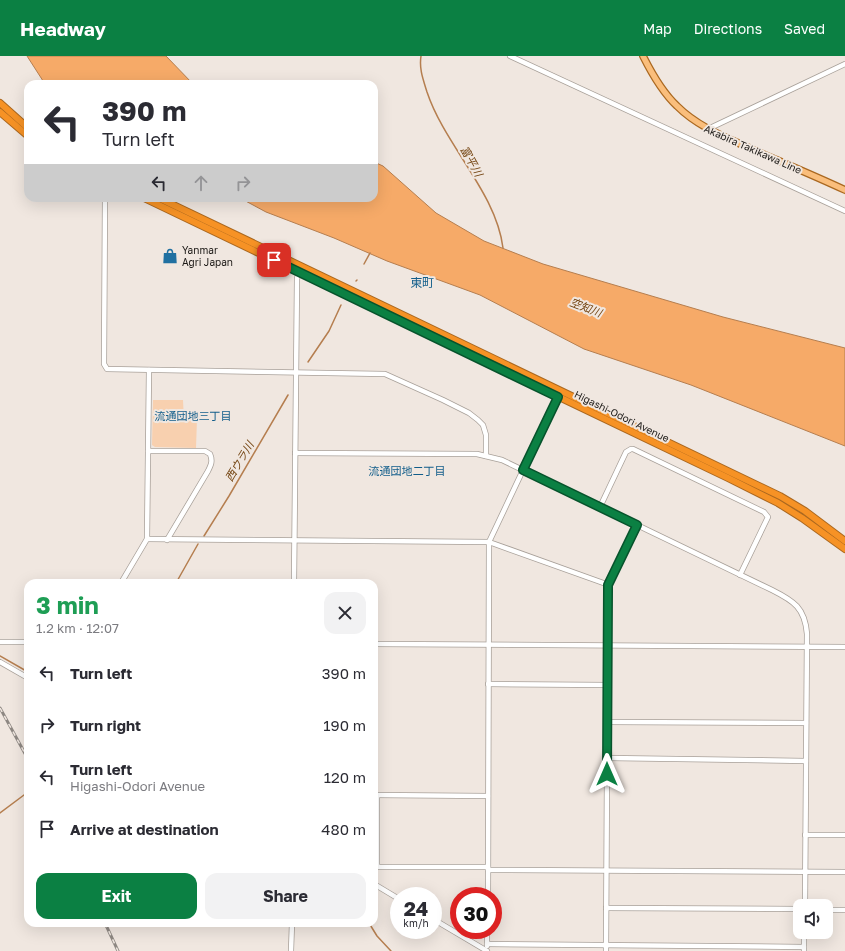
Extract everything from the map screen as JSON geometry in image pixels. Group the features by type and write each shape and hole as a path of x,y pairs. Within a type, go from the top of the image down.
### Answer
{"highway":[{"path":"0,103 24,124"},
{"path":"0,112 24,133"},
{"name":"Higashi-Odori Avenue","path":"153,202 299,269 559,394 778,503 802,518 845,549"},
{"name":"Higashi-Odori Avenue","path":"167,202 299,269"},
{"name":"Higashi-Odori Avenue","path":"559,394 780,496 804,510 845,541"}],"main road":[{"name":"Akabira Takikawa Line","path":"643,56 669,98 686,114 708,129 845,190"}],"street":[{"path":"510,56 845,211"},
{"path":"708,129 845,64"},
{"path":"105,202 104,364 107,369 380,373 395,378 462,410 478,420 483,425 486,435 486,456"},
{"path":"294,579 296,372 299,269"},
{"path":"123,579 147,539 149,370"},
{"path":"488,887 489,542 559,394"},
{"path":"600,507 626,452 633,449 764,512 768,517 740,575"},
{"path":"148,451 205,452 210,454 212,458 212,464 208,472 167,540"},
{"path":"295,453 477,454 502,460 789,598 799,609 804,617 806,625 805,899"},
{"path":"606,951 608,585 637,525"},
{"path":"147,539 489,542 608,585"},
{"path":"0,642 24,642"},
{"path":"378,644 845,648"},
{"path":"0,662 24,676"},
{"path":"488,684 608,685"},
{"path":"608,722 806,723"},
{"path":"608,758 806,761"},
{"path":"378,795 488,796"},
{"path":"805,834 845,835"},
{"path":"378,867 607,871 845,872"},
{"path":"378,886 390,894"},
{"path":"606,908 793,909"},
{"path":"833,910 845,910"},
{"path":"442,924 487,951"},
{"path":"291,951 292,927"},
{"path":"487,939 487,951"},
{"path":"487,944 804,949"}],"shaded area":[{"path":"153,400 183,400 184,420 197,419 196,448 155,447 152,445"}],"water":[{"path":"27,56 166,56 189,80 42,80"},
{"name":"空知川","path":"378,164 383,166 436,213 484,241 543,264 723,317 845,348 845,446 691,385 584,349 480,295 387,261 334,238 266,212 247,202 378,202"}],"waterway":[{"name":"富平川","path":"421,56 421,70 427,92 435,112 445,131 481,188 498,227 503,248"},
{"name":"西ウラ川","path":"364,264 370,253"},
{"name":"西ウラ川","path":"308,362 329,331 341,305"},
{"name":"西ウラ川","path":"204,536 288,395"},
{"name":"西ウラ川","path":"178,579 198,544"},
{"path":"0,656 24,670"},
{"name":"西ウラ川","path":"0,813 24,795"},
{"path":"371,927 377,936 391,951"}],"railway":[{"path":"0,708 24,752"},
{"path":"107,927 118,951"}],"place":[{"name":"Yanmar Agri Japan","path":"170,256"}],"district":[{"name":"東町","path":"422,282"},
{"name":"流通団地三丁目","path":"193,415"},
{"name":"流通団地二丁目","path":"407,470"}],"route":[{"path":"274,260 558,397 523,470 637,525 608,585 607,774"}]}
